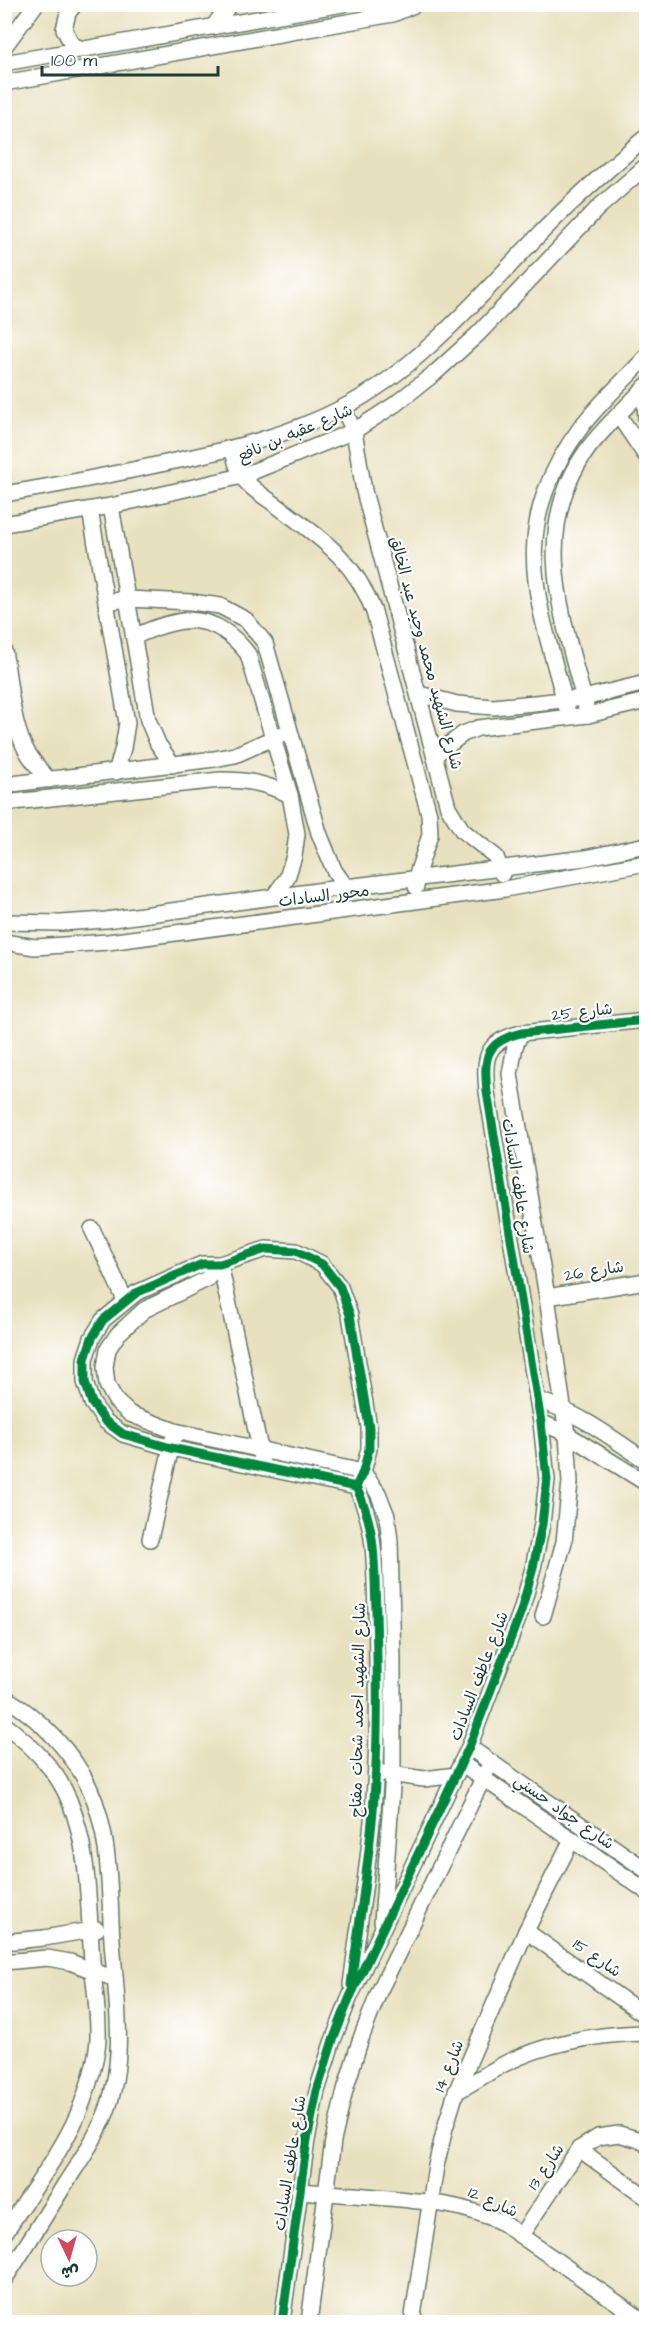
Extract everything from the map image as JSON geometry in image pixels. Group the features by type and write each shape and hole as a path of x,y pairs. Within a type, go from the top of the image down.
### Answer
{"street":[{"path":"4,47 36,4"},
{"path":"75,4 68,13 64,29 72,45 83,49"},
{"path":"213,27 230,4"},
{"path":"4,63 213,27 280,10 344,4"},
{"path":"4,82 393,14 416,4"},
{"name":"شارع عقبه بن نافع","path":"4,494 92,479 232,449 293,429 343,408 382,383 464,314 585,188 646,137"},
{"name":"شارع عقبه بن نافع","path":"4,524 111,506 242,476 354,431 394,405 461,350 598,208 646,166"},
{"path":"569,717 537,595 533,549 540,506 558,462 583,425 646,357"},
{"path":"588,715 558,592 554,562 555,529 566,489 574,472 593,444 645,387"},
{"path":"645,387 646,418"},
{"name":"شارع الشهيد محمد وحيد عبد الخالق","path":"343,408 354,431 364,491 445,799 452,815 468,836 492,853 501,867"},
{"path":"619,416 646,456"},
{"path":"232,449 242,476 260,493 335,550 366,590 429,814 430,835 416,880 417,902"},
{"path":"111,506 148,720 158,744 173,765"},
{"path":"90,510 127,723 116,772"},
{"path":"106,602 127,599 191,602 220,606 246,620 265,643 325,852 346,887"},
{"path":"134,637 153,628 194,620 216,624 234,636 248,654 290,795 297,834 294,856 286,878 274,896"},
{"path":"5,652 18,727 24,747 35,765 49,780"},
{"path":"419,694 457,704 475,706 584,698 646,683"},
{"path":"435,755 463,734 478,728 588,715 646,701"},
{"path":"4,785 173,765 235,755 255,748 273,737 291,732"},
{"path":"4,803 220,780 244,780 268,785 290,795"},
{"name":"محور السادات","path":"4,922 61,923 106,920 274,896 585,858 646,845"},
{"name":"محور السادات","path":"4,942 35,947 108,942 417,902 505,889 646,863"},
{"path":"501,867 505,889"},
{"name":"شارع 25","path":"521,1034 646,1020"},
{"name":"شارع عاطف السادات","path":"521,1034 515,1046 510,1074 564,1408 570,1482 564,1542 543,1616"},
{"name":"شارع عاطف السادات","path":"282,2322 307,2140 332,2043 349,1999 469,1747 524,1600 542,1524 546,1480 541,1422 485,1071 486,1057 495,1045 507,1037 521,1034"},
{"path":"92,1229 125,1300"},
{"path":"266,1249 296,1251 322,1264 340,1287 350,1315 369,1427 369,1449 356,1487 171,1448 123,1434 105,1421 92,1403 85,1382 85,1359 92,1338 103,1320 125,1300 202,1264 220,1264 266,1249"},
{"path":"220,1264 207,1279 144,1310 130,1321 108,1349 105,1367 107,1385 116,1401 130,1414 175,1431 363,1472"},
{"path":"220,1264 264,1468"},
{"name":"شارع 26","path":"547,1297 646,1281"},
{"path":"538,1400 564,1408 589,1421 646,1461"},
{"path":"541,1422 567,1434 646,1483"},
{"path":"150,1539 175,1431"},
{"name":"شارع الشهيد احمد شحات مفتاح","path":"363,1472 378,1493 387,1516 390,1541 393,1774 381,1934"},
{"path":"546,1480 570,1482"},
{"name":"شارع الشهيد احمد شحات مفتاح","path":"349,1999 370,1838 375,1773 377,1662 371,1525 356,1487"},
{"path":"4,1697 18,1705 47,1729 71,1757 90,1789 102,1825 115,1979 118,2047 116,2076 106,2112 89,2146 4,2280"},
{"path":"4,1724 29,1743 51,1769 68,1798 80,1829 85,1863 98,2038 83,2103 69,2133 4,2234"},
{"name":"شارع جواد حسني","path":"469,1747 646,1870"},
{"path":"309,2322 325,2192 340,2110 360,2040 379,1992 491,1762"},
{"path":"375,1773 424,1779 458,1769"},
{"name":"شارع جواد حسني","path":"458,1769 483,1778 646,1891"},
{"name":"شارع 14","path":"412,2322 430,2202 445,2128 456,2092 526,1931 572,1839"},
{"path":"4,1942 111,1926"},
{"name":"شارع 15","path":"526,1931 646,2016"},
{"path":"4,1962 46,1958 70,1962 115,1979"},
{"path":"456,2092 505,2064 558,2044 614,2034 646,2033"},
{"name":"شارع 13","path":"521,2235 579,2149 598,2137 619,2134 640,2140 646,2145"},
{"path":"579,2149 646,2197"},
{"name":"شارع 12","path":"299,2191 430,2202 455,2205 479,2212 521,2235 644,2322"}],"cycle path":[{"path":"282,2322 307,2140 317,2091 332,2043 349,1999 469,1747 521,1611 542,1524 547,1480 541,1422 487,1092 486,1070 489,1053 500,1041 521,1033 646,1020"},
{"path":"351,1985 373,1812 377,1726 374,1563 371,1532 363,1502 356,1487 171,1448 123,1434 105,1421 92,1403 85,1382 85,1359 92,1338 103,1320 136,1293 202,1264 220,1264 266,1249 296,1251 322,1264 340,1287 350,1315 369,1427 369,1449 356,1487"}]}
